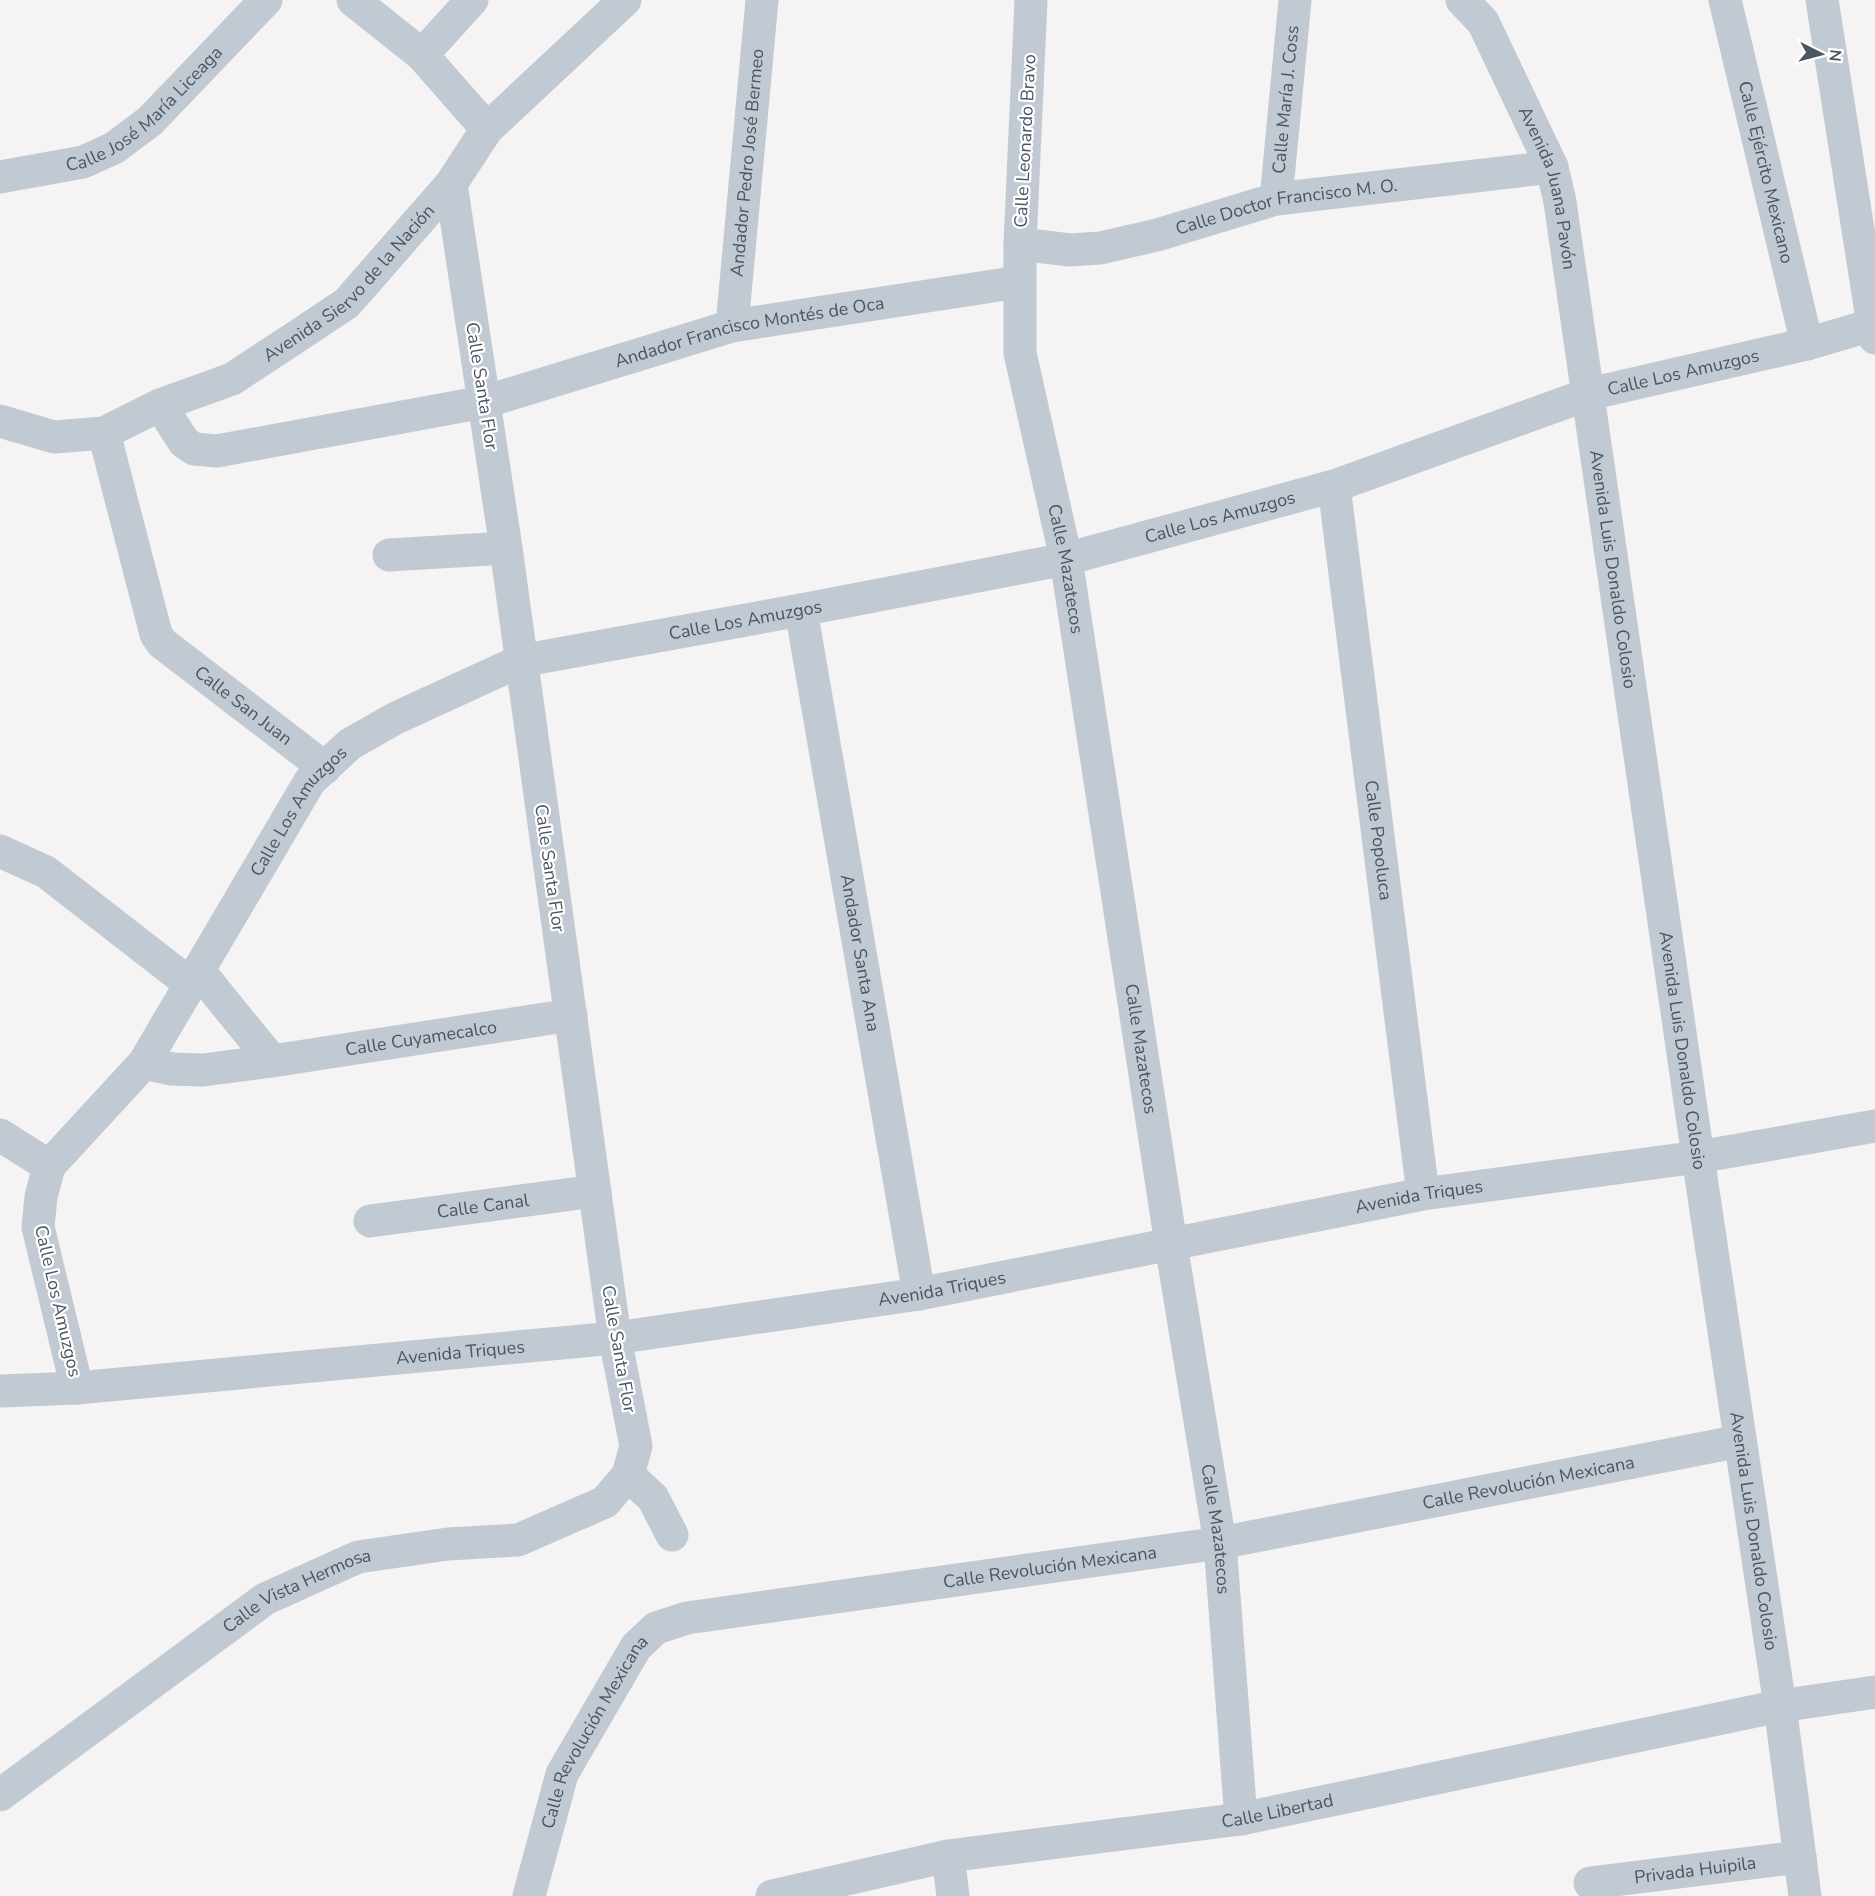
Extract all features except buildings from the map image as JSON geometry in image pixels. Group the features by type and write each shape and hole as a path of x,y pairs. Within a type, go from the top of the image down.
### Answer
{"street":[{"name":"Calle José María Liceaga","path":"0,177 83,162 114,148 150,121 266,0"},
{"path":"353,0 422,55 487,129"},
{"path":"422,55 472,0"},
{"name":"Avenida Siervo de la Nación","path":"0,421 54,437 104,433 160,405 232,379 347,303 451,184 487,129 625,0"},
{"name":"Andador Pedro José Bermeo","path":"732,326 762,0"},
{"name":"Calle Leonardo Bravo","path":"1020,282 1031,0"},
{"name":"Calle María J. Coss","path":"1276,199 1295,0"},
{"name":"Avenida Juana Pavón","path":"1461,0 1483,22 1552,167 1560,202 1589,394"},
{"name":"Calle Ejército Mexicano","path":"1725,0 1807,344"},
{"path":"1822,0 1874,329"},
{"name":"Calle Doctor Francisco M. O.","path":"1020,244 1070,250 1100,248 1157,235 1276,199 1552,167"},
{"name":"Calle Santa Flor","path":"451,184 506,548 615,1338 636,1446 628,1475"},
{"name":"Andador Francisco Montés de Oca","path":"160,405 183,442 195,449 217,451 484,402 732,326 1020,282"},
{"name":"Calle Mazatecos","path":"1020,282 1020,353 1066,559 1171,1244 1220,1543 1241,1819"},
{"name":"Calle Los Amuzgos","path":"77,1388 38,1227 41,1197 49,1167 144,1063 310,781 350,744 396,718 520,661 1066,559 1334,486 1589,394 1874,329"},
{"name":"Avenida Luis Donaldo Colosio","path":"1589,394 1698,1157 1780,1706 1804,1896"},
{"name":"Calle San Juan","path":"104,433 156,634 162,643 325,768"},
{"name":"Calle Popoluca","path":"1334,486 1423,1194"},
{"path":"389,555 506,548"},
{"name":"Andador Santa Ana","path":"801,610 919,1294"},
{"path":"0,851 46,872 194,976 272,1061"},
{"name":"Calle Cuyamecalco","path":"144,1063 172,1069 203,1070 571,1015"},
{"name":"Avenida Triques","path":"0,1391 77,1388 615,1338 919,1294 1423,1194 1698,1157 1875,1126"},
{"path":"0,1135 49,1167"},
{"name":"Calle Canal","path":"370,1221 595,1191"},
{"name":"Calle Revolución Mexicana","path":"529,1896 562,1774 636,1647 656,1628 687,1618 1220,1543 1740,1441"},
{"path":"628,1475 653,1498 672,1535"},
{"name":"Calle Vista Hermosa","path":"0,1795 265,1599 358,1557 448,1544 518,1540 605,1502 628,1475"},
{"name":"Calle Libertad","path":"772,1896 948,1856 1241,1819 1780,1706 1875,1692"},
{"path":"948,1856 953,1896"},
{"name":"Privada Huipila","path":"1590,1883 1800,1857"}]}
